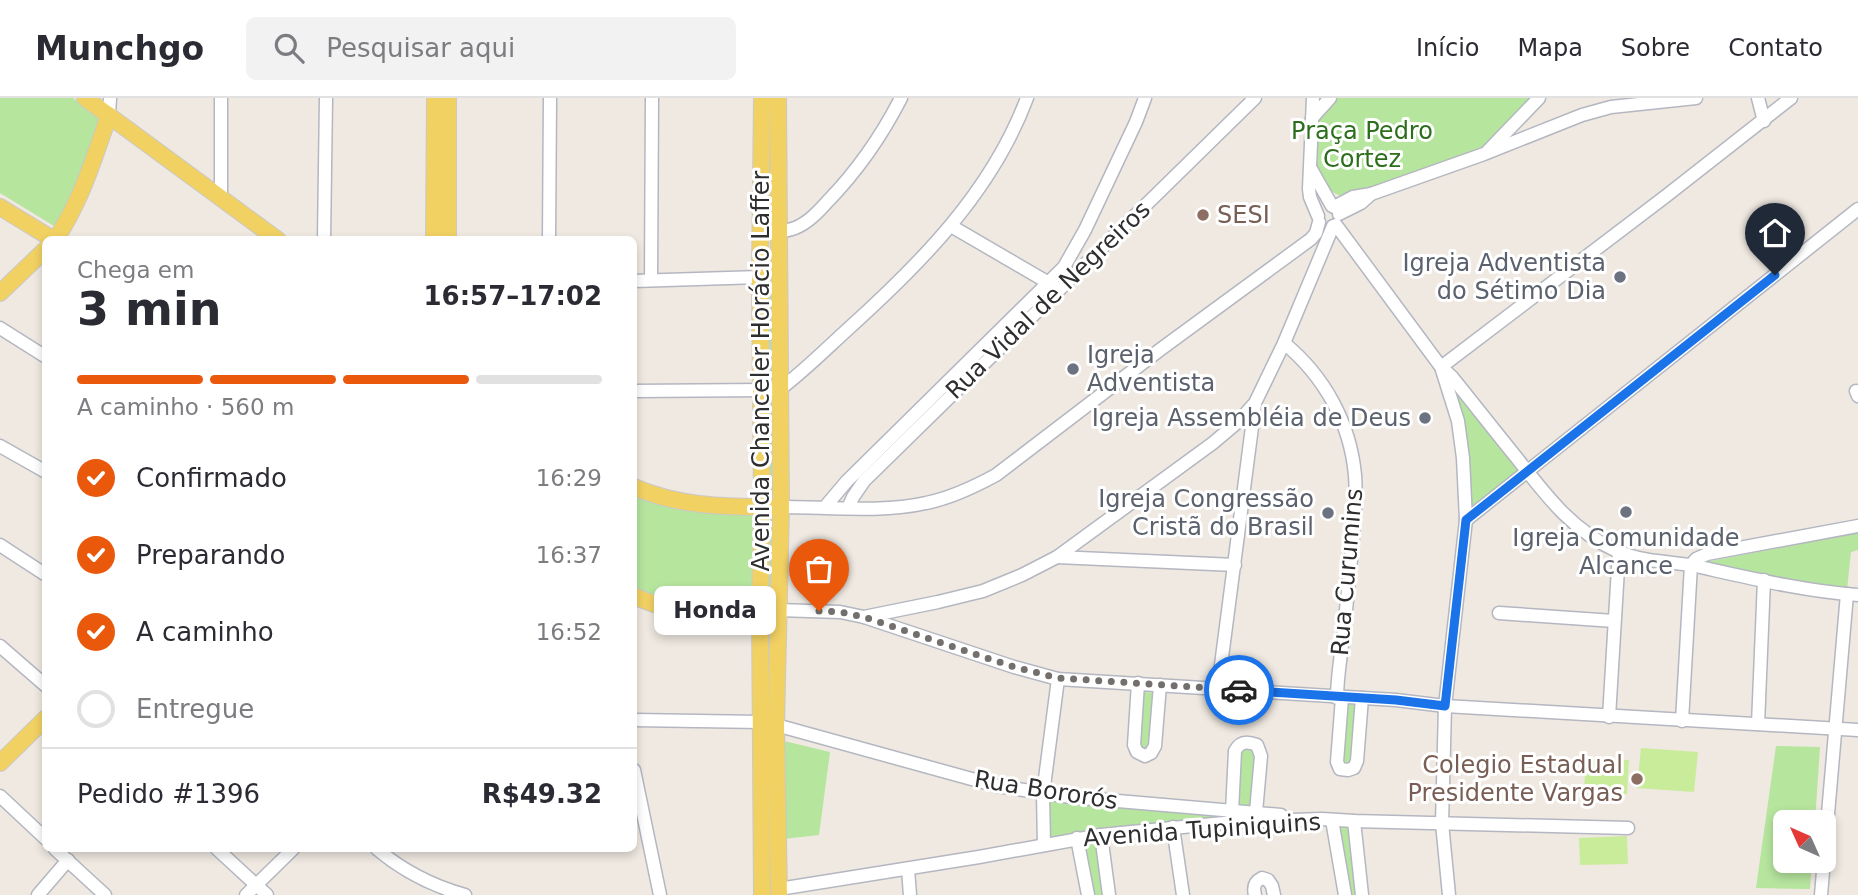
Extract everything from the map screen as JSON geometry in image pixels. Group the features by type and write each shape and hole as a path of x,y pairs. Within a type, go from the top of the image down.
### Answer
{"main road":[{"path":"85,98 107,107 273,236"},
{"path":"434,236 435,98"},
{"path":"448,98 448,236"},
{"name":"Avenida Chanceler Horácio Laffer","path":"762,98 760,609 779,892"},
{"name":"Avenida Chanceler Horácio Laffer","path":"762,895 781,507 778,98"},
{"path":"58,236 70,218 86,180 107,107"},
{"path":"0,206 49,236"},
{"path":"0,293 42,253"},
{"path":"637,488 654,496 713,506 781,507"},
{"path":"637,597 674,609 695,611 778,610"},
{"path":"0,763 42,722"}],"street":[{"path":"221,98 221,198"},
{"path":"324,236 326,98"},
{"path":"549,236 550,98"},
{"path":"651,280 652,98"},
{"path":"779,231 795,229 833,196 867,157 901,98"},
{"path":"637,391 779,390 896,286 951,226 992,168 1027,98"},
{"path":"951,226 1054,287 1085,230 1145,98"},
{"name":"Rua Vidal de Negreiros","path":"825,507 857,471 1255,98"},
{"path":"1313,98 1310,197 1325,227 1335,216 1361,203 1371,194 1484,154 1582,115 1611,107 1696,98"},
{"path":"1312,118 1329,98"},
{"path":"1484,154 1539,98"},
{"path":"1758,98 1764,121"},
{"path":"1441,367 1791,98"},
{"path":"864,617 983,591 1057,557 1239,421 1255,403 1284,343 1335,216 1311,169"},
{"path":"781,507 894,508 927,503 972,488 996,475 1311,239 1316,233 1321,209 1326,206 1441,367 1452,377 1558,510 1584,531 1619,552 1646,559 1853,594 1836,728 1821,895"},
{"path":"1466,520 1858,209"},
{"path":"637,281 760,277"},
{"name":"Rua Vidal de Negreiros","path":"848,508 864,481 1054,287"},
{"path":"0,328 42,354"},
{"name":"Rua Curumins","path":"1284,343 1302,357 1333,401 1352,451 1356,477 1339,698 1337,762 1340,769 1348,771 1354,768 1357,761 1362,698"},
{"path":"1441,367 1458,421 1466,520 1445,706 1442,824 1449,895"},
{"path":"1218,688 1255,403"},
{"path":"0,446 42,470"},
{"path":"1682,721 1691,565 1696,559 1707,554 1858,526"},
{"path":"0,545 42,572"},
{"path":"1609,717 1619,552"},
{"path":"1057,557 1234,565"},
{"path":"1758,724 1764,580"},
{"path":"778,610 840,612 864,617 1014,667 1058,678 1609,717 1858,730"},
{"path":"1499,613 1614,621"},
{"path":"0,646 42,683"},
{"path":"1044,845 1043,794 1058,678"},
{"path":"1138,683 1134,745 1137,752 1144,756 1153,751 1155,746 1160,685"},
{"name":"Rua Bororós","path":"637,720 769,724 997,786 1043,794 1233,817 1256,812 1327,819"},
{"path":"1233,817 1235,751 1243,743 1257,745 1261,756 1256,812"},
{"path":"0,796 42,835"},
{"path":"638,813 660,895"},
{"name":"Avenida Tupiniquins","path":"779,892 1077,838 1233,817 1628,828"},
{"path":"1327,819 1345,895"},
{"path":"1354,821 1362,895"},
{"path":"1173,827 1183,895"},
{"path":"1101,835 1109,895"},
{"path":"1077,838 1088,895"},
{"path":"59,852 105,895"},
{"path":"220,852 267,895"},
{"path":"246,895 290,852"},
{"path":"381,852 433,885 465,895"},
{"path":"38,895 68,860"},
{"path":"908,869 910,895"},
{"path":"1255,895 1254,885 1262,878 1268,880 1274,895"}],"green space":[{"path":"0,98 73,98 99,117 78,198 54,226 0,193"},
{"name":"Praça Pedro Cortez","path":"1335,98 1535,98 1483,149 1347,197 1336,194 1327,187 1321,178 1315,155 1319,120"},
{"path":"767,295 771,295 772,373 768,373"},
{"path":"1454,384 1523,472 1470,511"},
{"path":"773,392 773,491 769,492 768,393"},
{"path":"637,492 760,513 755,606 695,608 637,595"},
{"path":"769,516 773,516 771,603 767,603"},
{"path":"1858,533 1858,550 1851,552 1847,590 1700,563"},
{"path":"1139,692 1159,693 1153,748 1138,751"},
{"path":"1342,704 1361,705 1356,761 1341,767"},
{"path":"784,741 830,752 819,835 783,839"},
{"path":"1776,746 1820,747 1816,810 1773,810 1773,873 1811,873 1810,889 1756,888"},
{"path":"1241,747 1257,749 1250,809 1233,808"},
{"path":"1641,748 1698,752 1694,792 1637,788"},
{"path":"1586,758 1629,760 1627,794 1584,792"},
{"path":"1044,799 1230,816 1098,828 1107,895 1089,895 1078,834 1045,841"},
{"path":"1351,826 1359,895 1347,895 1338,827"},
{"path":"1627,836 1628,864 1580,865 1579,838"}],"way so far":[{"path":"819,611 864,617 1014,667 1058,678 1239,690"}],"place":[{"name":"SESI","path":"1203,215"},
{"name":"Igreja Adventista do Sétimo Dia","path":"1620,277"},
{"name":"Igreja Adventista","path":"1073,369"},
{"name":"Igreja Assembléia de Deus","path":"1425,418"},
{"name":"Igreja Comunidade Alcance","path":"1626,512"},
{"name":"Igreja Congressão Cristã do Brasil","path":"1328,513"},
{"name":"Honda","path":"819,611"},
{"name":"Colegio Estadual Presidente Vargas","path":"1637,779"}],"route":[{"path":"1239,690 1396,700 1445,706 1466,520 1775,275"}]}
